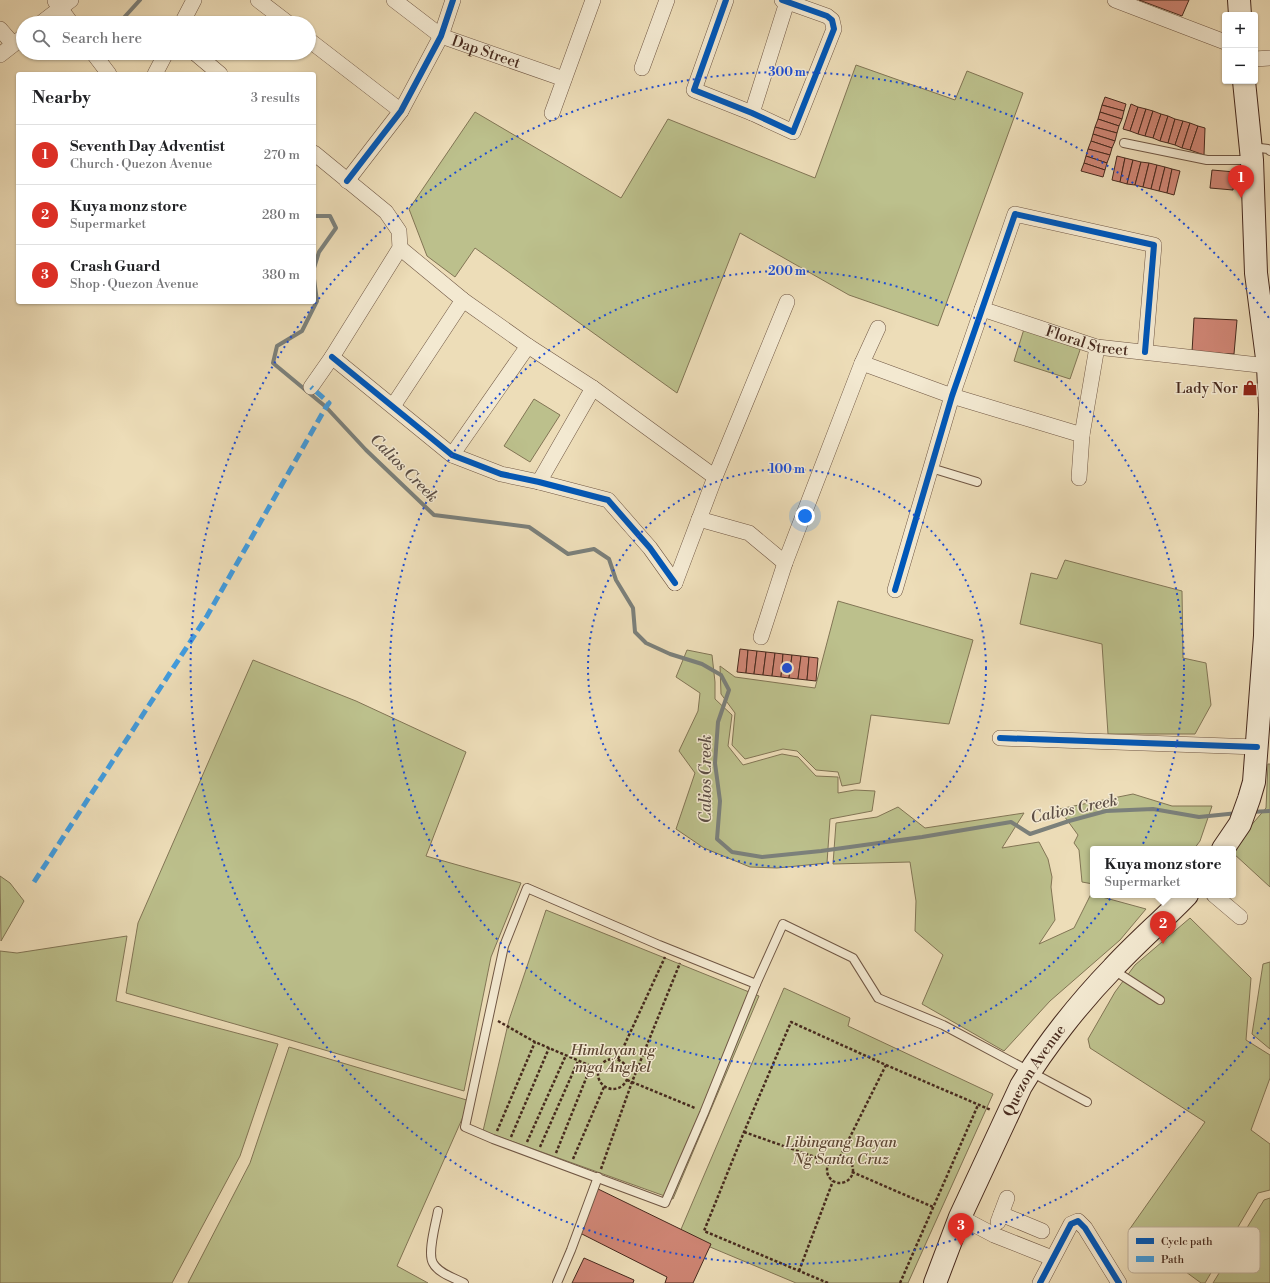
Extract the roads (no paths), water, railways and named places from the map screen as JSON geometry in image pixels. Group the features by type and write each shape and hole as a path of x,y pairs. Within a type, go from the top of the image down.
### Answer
{"main road":[{"path":"1240,0 1240,12"},
{"path":"1245,84 1258,153 1256,273 1268,366 1270,409"},
{"path":"1225,846 1240,824 1249,799 1254,782 1260,747 1262,681 1266,653 1265,636 1270,414"},
{"name":"Quezon Avenue","path":"935,1283 960,1217 1021,1086 1030,1071 1074,1013 1112,969 1140,940 1162,922 1184,898"}],"street":[{"path":"186,16 194,0"},
{"path":"258,0 279,16"},
{"name":"Dap Street","path":"394,0 441,36 564,79"},
{"path":"347,181 400,111 441,36 453,0"},
{"path":"552,113 593,0"},
{"path":"642,68 667,0"},
{"path":"726,0 694,90 752,113 793,132 834,29 832,20 827,16 785,1 752,113"},
{"path":"1115,0 1222,41"},
{"path":"48,16 62,3 68,16"},
{"path":"0,29 16,40"},
{"path":"0,55 16,43"},
{"path":"316,45 400,111"},
{"path":"1258,58 1270,58"},
{"path":"156,72 162,60"},
{"path":"204,60 218,72"},
{"path":"311,388 332,358 400,248 399,231 386,212 316,155"},
{"path":"895,590 952,396 1015,214 1154,245 1145,352"},
{"path":"400,248 463,300 528,346 593,388 715,477"},
{"path":"393,406 463,300"},
{"path":"332,358 452,454 501,474 608,500 650,548 675,583 715,477 787,302"},
{"name":"Floral Street","path":"982,309 1097,347 1268,366"},
{"path":"761,637 785,563 862,363 878,328"},
{"path":"452,454 528,346"},
{"path":"1079,478 1082,435 1097,347"},
{"path":"862,363 952,396 1082,435"},
{"path":"539,482 593,388"},
{"path":"699,520 749,533 785,563"},
{"path":"1000,738 1260,747"},
{"path":"1218,898 1240,917"},
{"path":"994,1235 1007,1198"},
{"path":"1001,1214 1042,1231"},
{"path":"960,1217 994,1235 1052,1258"},
{"path":"1040,1283 1070,1224 1078,1221 1085,1228 1119,1283"}],"lane":[{"path":"1124,143 1207,160 1258,153"},
{"path":"931,468 977,482"},
{"path":"756,984 683,955 527,888 504,946 465,1127 493,1139 665,1203 704,1113 756,984 783,924 853,958 878,998 943,1025 1088,1102"},
{"path":"1112,969 1160,1000"},
{"path":"557,1283 598,1177"},
{"path":"438,1211 431,1253 433,1263 441,1272 464,1283"}],"waterway":[{"name":"Calios Creek","path":"125,16 140,0"},
{"name":"Calios Creek","path":"316,216 330,216 336,228 319,252 316,262"},
{"name":"Calios Creek","path":"316,294 316,303"},
{"name":"Calios Creek","path":"316,304 302,331 277,346 273,363 326,407 366,450 434,515 529,527 568,554 594,549 609,559 616,580 633,608 635,632 646,643 670,654 702,664 721,675 729,690 718,722 715,763 720,801 717,839 732,852 762,857 821,851 922,837 1011,822 1030,834 1106,811 1153,809 1199,817 1238,813"},
{"name":"Calios Creek","path":"1250,812 1270,811"}],"place":[{"name":"Seventh Day Adventist","path":"1241,198"},
{"name":"Lady Nor","path":"1250,388"},
{"name":"Kuya monz store","path":"1163,944"},
{"name":"Crash Guard","path":"961,1246"}],"park label":[{"name":"Himlayan ng mga Anghel","path":"613,1058"},
{"name":"Libingang Bayan Ng Santa Cruz","path":"841,1150"}]}
